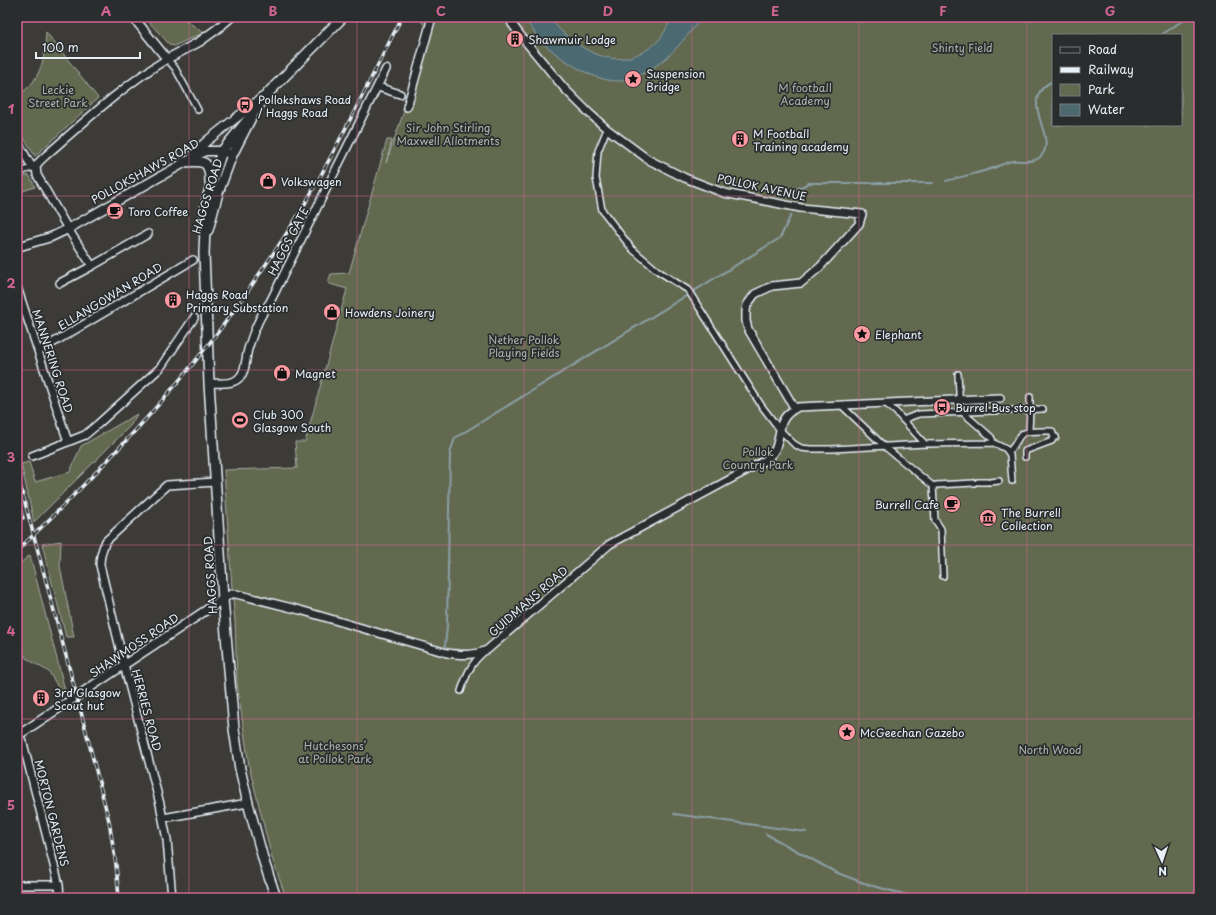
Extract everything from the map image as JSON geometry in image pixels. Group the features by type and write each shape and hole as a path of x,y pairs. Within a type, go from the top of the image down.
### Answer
{"main road":[{"path":"232,155 254,112 268,93 343,17"},
{"name":"HAGGS ROAD","path":"254,112 222,151 206,204 204,249 209,384 223,599 234,729 239,762 248,803 264,862 276,898"},
{"name":"HAGGS ROAD","path":"204,249 218,193 232,155"},
{"path":"183,162 202,161 206,164 210,176 210,188"}],"street":[{"path":"132,17 175,68 198,110"},
{"path":"92,266 37,174 36,167 38,163 107,102 146,71 167,58 199,42 231,17"},
{"path":"407,107 432,17"},
{"name":"POLLOK AVENUE","path":"510,17 512,24 521,36 564,88 607,129 649,160 686,178 724,193 801,208 862,214 859,224 820,267 801,283 772,286 762,290 755,294 747,305 746,315 748,329 794,409"},
{"name":"HAGGS GATE","path":"209,384 232,382 242,375 248,348 262,312 270,302 378,87 386,68"},
{"path":"378,87 400,94"},
{"path":"183,162 208,140 268,93"},
{"path":"607,129 598,152 596,178 602,210 632,249 658,271 688,290 760,405 780,430 794,444 801,448 832,449 925,444 994,443 1006,449 1010,455 1012,481"},
{"path":"17,141 31,165 36,167"},
{"name":"POLLOKSHAWS ROAD","path":"17,247 51,237 205,151 222,151 232,155"},
{"path":"20,172 36,167"},
{"path":"60,283 148,234"},
{"path":"193,260 204,249"},
{"name":"ELLANGOWAN ROAD","path":"39,352 193,260"},
{"name":"MANNERING ROAD","path":"17,287 68,442"},
{"path":"32,456 85,435 97,425 160,368 194,318"},
{"path":"958,374 960,410 991,437 994,443"},
{"path":"1029,431 1030,397"},
{"path":"794,409 801,407 1000,398"},
{"path":"886,403 904,420 925,444"},
{"path":"841,405 884,446 933,486 935,520 941,529 943,576"},
{"name":"GUIDMANS ROAD","path":"223,599 231,594 236,594 300,610 447,653 473,655 487,650 610,544 764,461 775,450 780,430 786,415 794,409"},
{"path":"904,420 919,414 1043,409"},
{"path":"1008,452 1013,449 1023,433 1029,431 1052,431 1055,437 1052,441 1025,451 1025,457"},
{"name":"HERRIES ROAD","path":"172,898 169,858 157,790 124,665 100,565 102,551 106,541 167,485 216,482"},
{"path":"933,486 999,482"},
{"name":"SHAWMOSS ROAD","path":"18,735 223,599"},
{"path":"461,691 464,679 472,663 487,650"},
{"name":"MORTON GARDENS","path":"18,735 24,747 59,885 60,898"},
{"path":"163,818 248,803"},
{"path":"17,885 59,885"}],"green space":[{"path":"150,17 182,17 203,33 174,46 170,45 147,20"},
{"name":"Pollok Country Park","path":"418,17 1199,17 1199,898 286,898 272,858 249,766 237,683 235,622 224,470 297,468 295,442 305,442 347,289 328,282 331,274 349,273 387,140 392,140 386,163 411,91 428,30"},
{"name":"Leckie Street Park","path":"46,32 98,98 35,156 17,127 17,97 31,84 40,70"},
{"path":"29,175 35,187 17,193 17,179"},
{"path":"137,414 131,425 34,522 21,464 29,462 35,482 70,472 81,446"},
{"path":"61,541 60,566 74,637 66,637 42,544"},
{"path":"30,555 65,690 61,692 49,672 26,658 17,642 17,566"}],"water":[{"path":"524,17 549,17 561,31 576,43 593,53 616,59 636,55 648,49 662,36 672,17 703,17 678,46 661,62 651,69 629,79 617,81 608,80 588,73 559,56 541,41"}],"waterway":[{"path":"1162,34 1188,17"},
{"path":"946,181 984,171 1010,162 1032,161 1039,158 1046,147 1037,107 1038,97 1042,89 1052,82"},
{"path":"797,189 809,183 933,183"},
{"path":"445,646 447,626 450,453 455,438 780,238 791,215"},
{"path":"674,814 806,832"},
{"path":"766,834 835,872 869,885 916,898"}],"railway":[{"path":"17,551 83,486 146,419 206,348 234,311 304,205 346,128 402,17"},
{"path":"17,473 109,821 116,865 119,898"},
{"path":"17,499 23,518"}],"place":[{"name":"Shawmuir Lodge","path":"515,39"},
{"name":"Suspension Bridge","path":"633,79"},
{"name":"Pollokshaws Road / Haggs Road","path":"245,105"},
{"name":"M Football Training academy","path":"740,139"},
{"name":"Volkswagen","path":"268,181"},
{"name":"Toro Coffee","path":"115,211"},
{"name":"Haggs Road Primary Substation","path":"173,300"},
{"name":"Howdens Joinery","path":"332,312"},
{"name":"Elephant","path":"862,334"},
{"name":"Magnet","path":"282,373"},
{"name":"Burrel Bus stop","path":"942,407"},
{"name":"Club 300 Glasgow South","path":"240,420"},
{"name":"Burrell Cafe","path":"952,504"},
{"name":"The Burrell Collection","path":"988,518"},
{"name":"3rd Glasgow Scout hut","path":"41,698"},
{"name":"McGeechan Gazebo","path":"847,732"}],"park label":[{"name":"Shinty Field","path":"962,47"},
{"name":"M football Academy","path":"805,93"},
{"name":"Sir John Stirling Maxwell Allotments","path":"448,133"},
{"name":"Nether Pollok Playing Fields","path":"524,345"},
{"name":"North Wood","path":"1050,749"},
{"name":"Hutchesons’ at Pollok Park","path":"335,751"}]}
